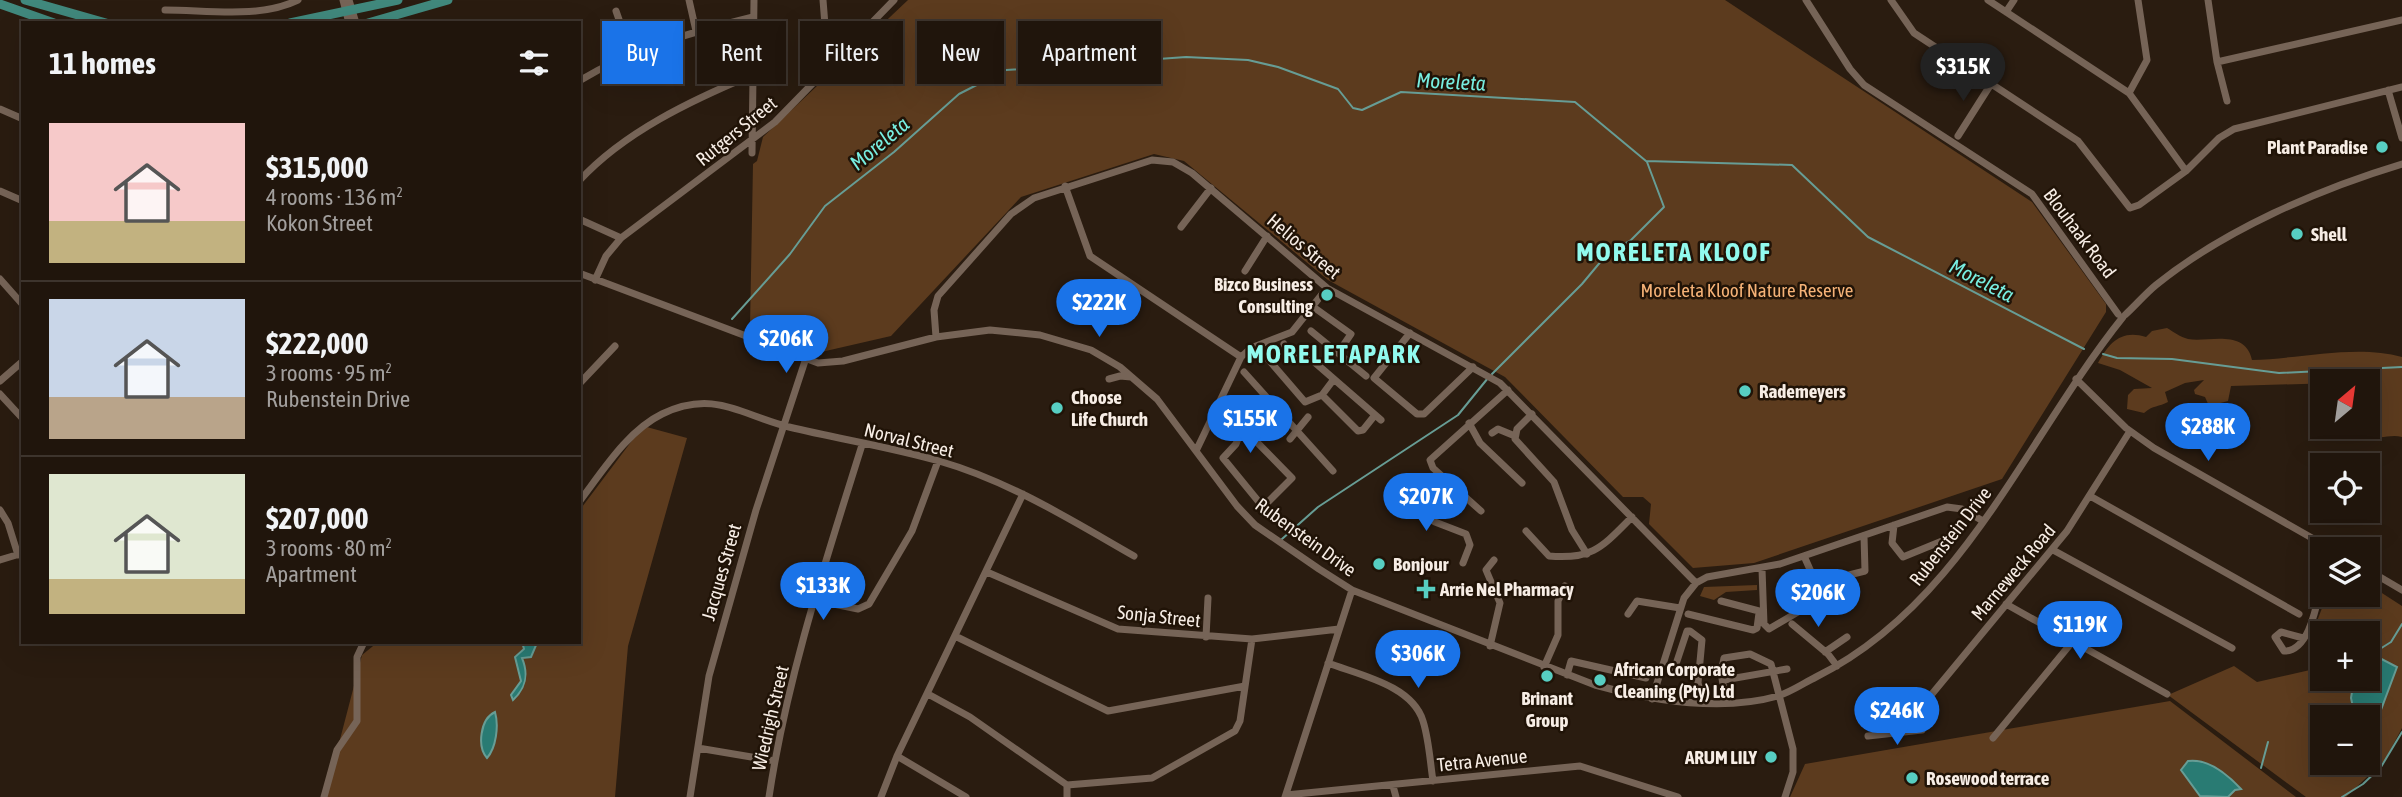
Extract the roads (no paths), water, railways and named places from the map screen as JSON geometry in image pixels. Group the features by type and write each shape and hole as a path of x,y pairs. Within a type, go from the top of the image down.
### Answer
{"main road":[{"path":"25,0 99,21"},
{"path":"359,0 397,0"},
{"path":"301,21 397,0"},
{"path":"375,21 448,0"},
{"path":"0,4 48,21"}],"street":[{"path":"165,10 277,8 298,0"},
{"path":"343,0 355,21"},
{"path":"349,0 349,21"},
{"path":"690,0 696,31"},
{"path":"753,21 754,0"},
{"path":"822,0 825,21"},
{"name":"Rutgers Street","path":"874,21 894,0"},
{"name":"Blouhaak Road","path":"1806,0 1850,69 1864,85 2032,194 2122,314"},
{"path":"1891,0 1914,33 2078,141 2126,206 2139,205 2186,171 2219,138 2234,129 2402,87"},
{"path":"1988,0 2129,93 2186,171"},
{"path":"2007,12 2014,0"},
{"path":"2129,93 2147,60 2138,0"},
{"path":"2208,0 2217,62 2227,101"},
{"path":"616,11 619,21"},
{"path":"683,36 753,17"},
{"path":"2217,62 2402,20"},
{"path":"581,80 602,69"},
{"path":"581,179 620,144 683,108 733,84"},
{"path":"752,84 752,153"},
{"name":"Rutgers Street","path":"595,281 606,256 621,238 753,140 811,84"},
{"path":"1958,136 1991,84"},
{"path":"2391,90 2402,138"},
{"path":"0,109 21,118"},
{"name":"Helios Street","path":"936,337 934,305 943,289 1011,214 1034,198 1065,186 1158,160 1182,166 1327,288 1473,367 1508,390 1696,583"},
{"name":"Rubenstein Drive","path":"581,274 805,361 829,364 936,337 976,331 1009,331 1063,341 1107,358 1135,378 1157,399 1255,525 1352,590 1595,685 1652,699 1726,701 1780,695 1837,666 1870,645 1907,612 1983,521 2122,314 2173,272 2248,226 2402,163"},
{"path":"1065,186 1090,256 1241,357"},
{"path":"1181,227 1211,188"},
{"path":"0,191 21,200"},
{"path":"581,220 621,238"},
{"path":"1245,271 1267,236"},
{"path":"0,279 21,303"},
{"path":"1196,451 1241,357 1251,348 1289,335 1327,288"},
{"path":"1312,306 1351,334 1338,353"},
{"path":"1311,331 1366,376"},
{"path":"1410,333 1374,378 1419,415 1473,367"},
{"path":"1284,344 1289,354 1312,360 1378,417 1363,430 1358,430 1322,395"},
{"path":"581,382 615,346"},
{"path":"1261,351 1304,402 1322,395 1334,379"},
{"path":"1107,358 1112,369 1110,378 1135,378"},
{"name":"Jacques Street","path":"690,797 712,664 738,569 805,361"},
{"path":"0,381 21,363"},
{"path":"1244,372 1334,471"},
{"path":"2076,379 2130,432 2164,455 2311,537"},
{"path":"1481,511 1430,463 1432,457 1508,390"},
{"path":"0,394 21,417"},
{"name":"Norval Street","path":"581,499 621,448 663,414 710,401 784,425 938,461 1023,494 1134,556"},
{"path":"1515,436 1532,414"},
{"path":"1221,417 1242,428 1292,479 1263,507 1223,458 1236,444 1242,428"},
{"path":"1290,439 1308,417"},
{"path":"1469,423 1480,443 1522,483"},
{"path":"1492,433 1497,428 1515,436 1553,482 1575,536 1587,554"},
{"name":"Marneweck Road","path":"1868,736 1922,730 1922,713 1927,700 2053,550 2130,432"},
{"name":"Wiedrigh Street","path":"769,797 775,761 814,600 862,445"},
{"path":"814,600 858,609 869,604 912,531 931,486 938,461"},
{"path":"1408,506 1416,493 1426,498 1420,513"},
{"path":"881,797 897,756 1023,494"},
{"path":"2090,496 2299,614"},
{"path":"1394,498 1466,534 1470,545 1464,563"},
{"path":"1652,699 1680,608 1686,594 1696,583 1713,576 1759,570 1950,507 1962,509 1983,521"},
{"path":"0,510 20,554 0,560"},
{"path":"1526,531 1549,556 1587,554 1598,550 1632,517"},
{"path":"1895,525 1892,543 1903,557 1947,539"},
{"path":"1829,580 1866,571 1864,536"},
{"path":"2053,550 2232,648"},
{"path":"1759,570 1764,624 1769,629 1820,599 1820,592 1804,556"},
{"path":"1490,646 1500,603 1486,570 1494,560"},
{"path":"1688,614 1753,630 1757,628 1759,570"},
{"name":"Sonja Street","path":"987,572 1113,628 1252,639 1339,629"},
{"path":"2380,577 2402,590"},
{"path":"1544,667 1558,635 1558,601 1565,586"},
{"path":"1286,796 1352,590"},
{"path":"1206,637 1208,598"},
{"path":"1628,614 1637,601 1680,608"},
{"path":"1721,601 1759,611"},
{"path":"2006,604 2167,694"},
{"path":"2303,638 2314,607"},
{"path":"1792,624 1837,666"},
{"path":"1673,673 1686,631 1690,631 1702,640 1698,682 1703,702"},
{"path":"955,636 1108,711 1245,686"},
{"path":"1825,652 1847,637"},
{"path":"928,694 961,711 1067,785 1154,777 1238,728 1252,639"},
{"path":"1993,737 2073,641"},
{"path":"324,797 338,747 356,721 356,666 363,644"},
{"path":"1726,701 1721,673 1727,656 1758,657 1771,664 1794,764 1785,797"},
{"path":"1567,675 1571,661 1646,678"},
{"path":"1328,663 1394,689 1410,702 1423,723 1433,781"},
{"path":"1724,680 1787,668"},
{"path":"698,748 775,761"},
{"path":"897,756 966,797"},
{"name":"Tetra Avenue","path":"1286,796 1335,794 1580,766 1678,797"},
{"path":"1067,785 1067,797"},
{"path":"1394,786 1396,797"}],"water":[{"path":"523,644 537,644 531,657 522,658 525,681 513,700 511,695 521,681 515,657 524,649"},
{"path":"2380,658 2397,667 2380,712 2380,705 2352,705 2352,691 2380,691"},
{"path":"495,712 496,736 493,749 487,758 481,740 483,727"},
{"path":"2188,761 2211,765 2241,789 2235,790 2228,797 2200,796 2181,770"}],"waterway":[{"name":"Moreleta","path":"732,319 790,254 825,206 894,152 959,94 1006,70 1186,57 1248,60 1278,67 1338,89 1353,108 1362,110 1401,92 1575,102 1646,161 1792,165 1868,237 2084,349"},
{"path":"1492,374 1582,284 1607,254 1631,240 1664,207 1647,162"},
{"name":"Moreleta","path":"2103,354 2117,358 2172,359 2279,373 2402,367"},
{"path":"1282,539 1318,507 1458,415 1488,378"},
{"path":"2380,649 2391,642 2402,624"},
{"path":"2342,797 2363,784 2381,767 2402,732"},
{"path":"2261,768 2268,742"}],"place":[{"name":"Plant Paradise","path":"2382,147"},
{"name":"Shell","path":"2297,234"},
{"name":"Bizco Business Consulting","path":"1327,295"},
{"name":"Rademeyers","path":"1745,391"},
{"name":"Choose Life Church","path":"1057,408"},
{"name":"Bonjour","path":"1379,564"},
{"name":"Arrie Nel Pharmacy","path":"1426,589"},
{"name":"Brinant Group","path":"1547,676"},
{"name":"African Corporate Cleaning (Pty) Ltd","path":"1600,680"},
{"name":"ARUM LILY","path":"1771,757"},
{"name":"Rosewood terrace","path":"1912,778"}],"district":[{"name":"MORELETA KLOOF","path":"1674,252"},
{"name":"MORELETAPARK","path":"1334,354"}],"park label":[{"name":"Moreleta Kloof Nature Reserve","path":"1747,290"}]}
